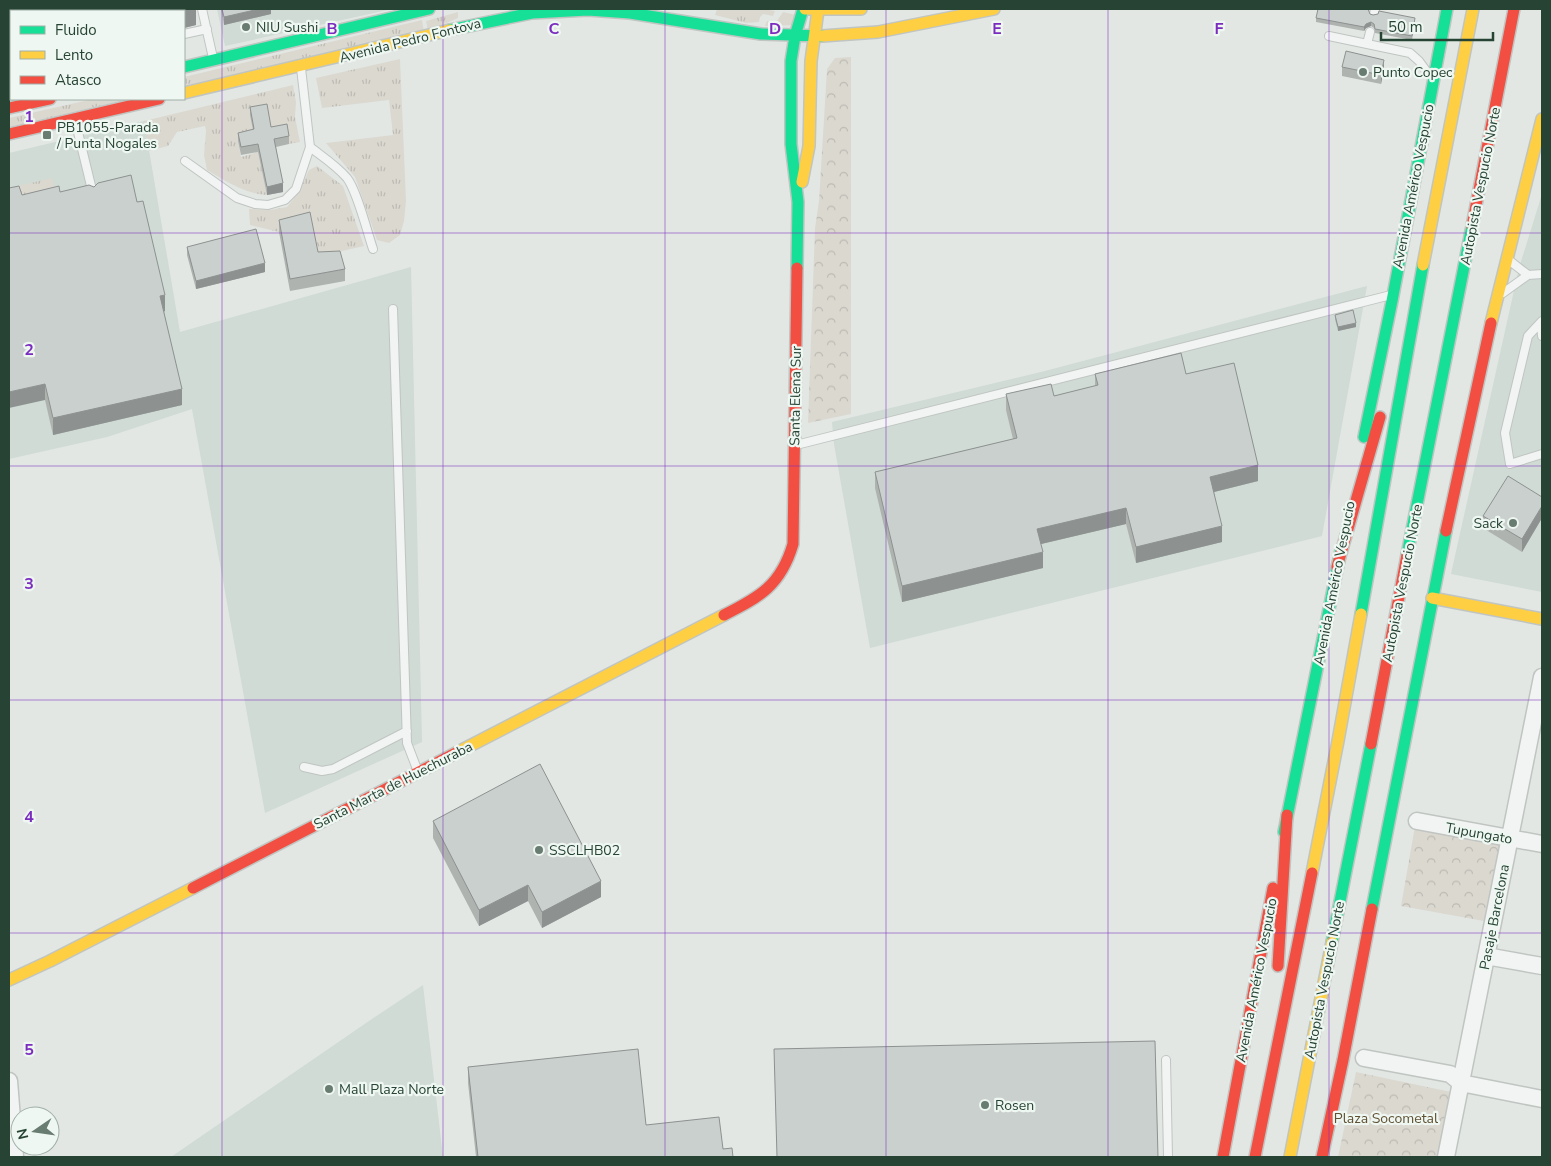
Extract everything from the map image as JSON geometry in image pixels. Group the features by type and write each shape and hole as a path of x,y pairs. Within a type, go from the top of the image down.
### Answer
{"main road":[{"name":"Avenida Pedro Fontova","path":"185,67 429,9"},
{"path":"799,9 861,9"},
{"name":"Santa Elena Sur","path":"774,584 789,561 793,544 798,202 790,144 791,61 795,36 803,9"},
{"name":"Avenida Pedro Fontova","path":"185,93 483,22 532,13 571,10 612,11 761,34 815,36 878,32 994,9"},
{"name":"Avenida Américo Vespucio","path":"1223,1157 1257,968 1393,294 1447,9"},
{"path":"1255,1157 1338,741 1421,276 1473,9"},
{"name":"Autopista Vespucio Norte","path":"1290,1157 1514,9"},
{"name":"Santa Elena Sur","path":"798,202 809,146 811,61 818,10"},
{"path":"692,24 701,20 707,13"},
{"path":"9,108 45,100"},
{"path":"9,134 155,100"},
{"path":"1322,1157 1432,598 1496,298 1508,259 1542,119"},
{"path":"1391,380 1421,276"},
{"path":"1337,567 1383,408"},
{"name":"Santa Marta de Huechuraba","path":"9,980 50,961 753,600 774,584"},
{"path":"1432,598 1542,619"},
{"path":"1272,1068 1287,815"},
{"path":"1308,1128 1316,1020"}],"street":[{"name":"Pasaje Barcelona","path":"1446,1157 1510,838 1537,735 1542,676"},
{"name":"Tupungato","path":"1417,821 1542,844"},
{"path":"1486,956 1542,966"},
{"path":"1364,1058 1450,1074 1461,1083 1542,1099"},
{"path":"9,1081 10,1108"}],"lane":[{"path":"202,9 213,60"},
{"path":"185,34 207,29"},
{"path":"1367,44 1370,32"},
{"path":"1330,36 1410,53 1433,80"},
{"path":"185,161 237,198 255,204 268,205 285,200 296,189 310,147 301,66"},
{"path":"74,118 94,197"},
{"path":"310,147 348,179 358,201 373,249"},
{"path":"1508,259 1528,275"},
{"path":"1496,298 1528,275 1542,274"},
{"path":"794,446 1393,294"},
{"path":"393,309 407,731 409,749 419,772"},
{"path":"1542,322 1542,336"},
{"path":"1542,322 1528,336 1505,433 1510,464 1542,454"},
{"path":"304,766 322,771 333,769 407,731"},
{"path":"1166,1060 1168,1157"}],"shaded area":[{"path":"217,9 392,9 225,46"},
{"path":"144,121 180,332 411,267 422,742 265,813 192,409 107,437 9,459 9,153"},
{"path":"1542,194 1542,592 1451,574 1519,268"},
{"path":"1367,286 1322,536 870,648 834,444 832,422 1045,371"},
{"name":"Mall Plaza Norte","path":"423,985 443,1157 171,1157 369,1021"}],"green space":[{"path":"717,9 763,9 775,11 773,16 763,14 759,22 746,23 715,15"},
{"path":"458,12 458,18 428,31 426,21"},
{"path":"783,12 796,15 798,25 765,26 767,21 777,21"},
{"path":"422,20 424,32 185,86 185,77"},
{"path":"851,57 851,414 808,423 815,228 819,201 827,69 835,58"},
{"path":"400,59 406,201 404,221 400,235 389,243 377,240 355,177 326,143 393,135 389,100 322,108 316,78"},
{"path":"293,85 296,102 295,117 300,142 289,144 286,132 238,141 241,157 258,152 267,195 243,190 207,170 204,155 205,126 177,132 168,146 148,151 144,121"},
{"path":"89,100 125,100 9,127 9,118"},
{"path":"317,166 343,186 364,246 338,252 318,264 310,224 279,232 250,225 249,209 270,210 287,207 299,192 309,170"},
{"path":"52,178 59,202 9,204 9,188"},
{"path":"1415,826 1504,842 1489,922 1401,906"},
{"name":"Plaza Socometal","path":"1356,1072 1456,1093 1443,1157 1338,1157"}],"building":[{"path":"9,9 132,9 10,10 9,46"},
{"path":"222,9 259,9 224,17"},
{"path":"1318,9 1368,9 1370,14 1373,15 1378,14 1379,11 1415,18 1412,36 1375,29 1374,24 1371,22 1364,27 1316,18"},
{"path":"1346,51 1384,60 1381,75 1342,67"},
{"path":"267,104 271,127 287,124 289,136 274,139 283,183 267,187 258,144 241,147 238,133 254,129 250,107"},
{"path":"131,175 137,202 143,201 165,295 160,296 182,389 53,418 45,384 9,392 9,188 19,186 22,195 59,186 60,192 89,185 94,187 98,183"},
{"path":"310,212 318,252 340,251 345,269 290,279 279,220"},
{"path":"256,229 265,263 196,281 187,247"},
{"path":"1353,310 1356,323 1338,327 1335,315"},
{"path":"1181,353 1186,374 1234,363 1258,465 1210,477 1222,526 1136,547 1126,508 1037,529 1043,552 902,586 875,472 1017,438 1006,394 1051,384 1054,396 1098,385 1095,374"},
{"name":"Sack","path":"1508,476 1542,497 1542,506 1522,539 1483,516"},
{"name":"SSCLHB02","path":"540,764 601,881 542,912 528,885 479,910 433,821"},
{"name":"Rosen","path":"1155,1041 1158,1157 777,1157 774,1049"},
{"path":"638,1049 646,1125 719,1117 723,1149 732,1148 733,1157 478,1157 468,1067"}],"traffic: fast":[{"path":"185,67 429,9"},
{"path":"797,268 798,202 791,144 791,61 795,36 803,9"},
{"path":"1364,437 1392,301 1447,9"},
{"path":"450,30 532,13 588,10 630,13 761,34 822,36"},
{"path":"1407,555 1472,226"},
{"path":"1361,614 1423,265"},
{"path":"1372,909 1446,531"},
{"path":"1284,832 1341,550"},
{"path":"1332,942 1371,744"}],"traffic: slow":[{"path":"805,9 861,9"},
{"path":"822,36 878,32 994,9"},
{"path":"1423,265 1473,9"},
{"path":"802,182 809,146 811,61 818,10"},
{"path":"185,93 450,30"},
{"path":"1491,323 1542,119"},
{"path":"1432,598 1542,619"},
{"path":"1312,873 1361,614"},
{"path":"456,753 724,615"},
{"path":"9,980 193,888"},
{"path":"1290,1157 1332,942"}],"traffic: jam":[{"path":"1472,226 1514,9"},
{"path":"9,108 45,100"},
{"path":"9,134 155,100"},
{"path":"724,615 748,602 775,580 782,570 793,544 797,268"},
{"path":"1446,531 1491,323"},
{"path":"1337,567 1380,417"},
{"path":"1371,744 1407,555"},
{"path":"193,888 456,753"},
{"path":"1278,966 1287,815"},
{"path":"1255,1157 1312,873"},
{"path":"1223,1157 1273,888"},
{"path":"1322,1157 1372,909"}],"place":[{"name":"NIU Sushi","path":"246,27"},
{"name":"Punto Copec","path":"1363,72"},
{"name":"PB1055-Parada / Punta Nogales","path":"47,135"},
{"name":"Sack","path":"1513,523"},
{"name":"SSCLHB02","path":"539,850"},
{"name":"Mall Plaza Norte","path":"329,1089"},
{"name":"Rosen","path":"985,1105"}]}
